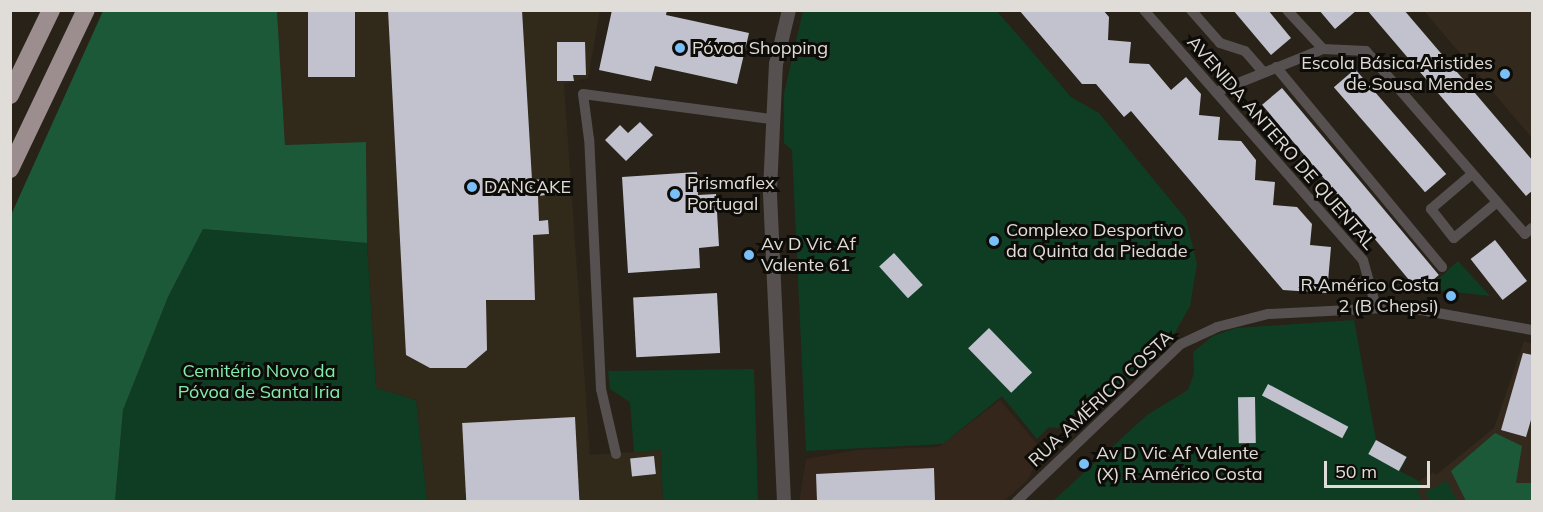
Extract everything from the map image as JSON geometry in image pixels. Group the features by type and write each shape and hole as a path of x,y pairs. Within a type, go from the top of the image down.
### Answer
{"highway":[{"path":"10,95 51,10"},
{"path":"10,170 86,10"}],"street":[{"path":"784,501 770,190 771,120 776,64 789,10"},
{"name":"AVENIDA ANTERO DE QUENTAL","path":"1144,10 1363,260 1376,307"},
{"path":"1191,10 1220,43 1245,51 1263,72"},
{"path":"1287,10 1323,49"},
{"path":"1216,92 1323,49 1366,51 1525,234 1533,228"},
{"path":"1276,67 1442,267"},
{"path":"616,454 601,389 588,139 583,94 771,120"},
{"path":"1473,174 1431,209 1454,237 1497,202"},
{"name":"RUA AMÉRICO COSTA","path":"1016,501 1181,344 1217,327 1268,314 1349,312 1376,307 1404,307 1533,330"}],"shaded area":[{"path":"277,11 600,11 588,78 564,84 590,455 661,450 663,501 427,501 416,400 376,388 367,243 366,142 285,145"},
{"name":"Escola Básica Aristides de Sousa Mendes","path":"1424,11 1532,11 1532,138"},
{"path":"1524,341 1532,344 1532,501 1423,501 1417,491 1421,488 1419,481 1434,472 1436,475 1494,428"},
{"path":"1000,400 1042,450 1028,480 1004,501 799,502 806,459 856,450 939,447"}],"green space":[{"path":"103,11 277,11 285,145 366,142 367,243 203,229 168,297 123,410 115,501 11,501 11,215"},
{"name":"Complexo Desportivo da Quinta da Piedade","path":"803,11 997,11 1071,97 1099,113 1186,219 1197,264 1190,306 1168,345 1098,405 1085,403 1058,428 1049,427 1037,439 1002,396 943,444 806,451 792,150 784,143 784,94"},
{"name":"Cemitério Novo da Póvoa de Santa Iria","path":"203,229 367,243 376,388 416,400 427,501 115,502 123,410 168,297"},
{"path":"1458,261 1490,296 1427,289"},
{"path":"1354,320 1376,440 1407,457 1400,471 1419,481 1421,488 1417,491 1423,501 1052,502 1147,415 1188,390 1194,373 1193,352 1213,336 1236,328"},
{"path":"754,369 758,501 663,501 661,450 634,452 630,402 610,389 608,371"},
{"path":"1495,433 1522,446 1516,483 1532,483 1532,501 1466,501 1451,471"},
{"path":"1447,481 1457,501 1430,501 1425,492"}],"building":[{"path":"308,10 355,10 355,77 308,77"},
{"name":"DANCAKE","path":"388,10 522,10 532,180 545,179 546,195 538,196 539,221 548,220 549,234 533,235 535,300 486,300 487,350 466,368 430,368 406,355"},
{"path":"612,10 667,10 666,15 749,33 737,84 655,66 651,81 599,70"},
{"path":"1019,10 1103,10 1109,17 1108,40 1131,42 1129,63 1149,64 1171,90 1186,77 1201,94 1199,115 1220,117 1218,140 1241,141 1256,160 1255,180 1275,182 1273,205 1297,207 1312,224 1310,245 1331,247 1327,293 1283,290 1131,111 1124,117 1096,84 1082,84"},
{"path":"1233,10 1268,10 1291,38 1271,55"},
{"path":"1319,10 1357,10 1335,29"},
{"path":"1367,10 1404,10 1533,161 1533,190 1526,196"},
{"path":"557,42 585,42 586,75 573,75 574,81 557,81"},
{"path":"1355,69 1446,174 1425,192 1334,87"},
{"path":"1282,88 1439,275 1419,292 1262,105"},
{"path":"640,122 653,135 626,161 605,140 620,125 628,133"},
{"path":"697,172 698,195 716,194 719,246 699,248 700,268 628,273 622,177"},
{"path":"1495,240 1527,281 1503,300 1471,259"},
{"path":"894,253 923,285 908,298 879,266"},
{"path":"717,293 720,353 636,357 633,297"},
{"path":"989,328 1032,373 1011,393 968,348"},
{"path":"1523,353 1533,355 1533,413 1526,437 1501,430"},
{"path":"1268,384 1348,427 1342,438 1262,395"},
{"path":"1238,397 1255,397 1256,443 1239,443"},
{"path":"575,417 579,501 466,502 462,423"},
{"path":"1376,440 1407,457 1399,471 1368,454"},
{"path":"654,456 656,474 632,476 630,459"},
{"path":"934,468 935,501 817,501 816,474"}],"place":[{"name":"Póvoa Shopping","path":"680,48"},
{"name":"Escola Básica Aristides de Sousa Mendes","path":"1505,74"},
{"name":"DANCAKE","path":"472,187"},
{"name":"Prismaflex Portugal","path":"675,194"},
{"name":"Complexo Desportivo da Quinta da Piedade","path":"994,241"},
{"name":"Av D Vic Af Valente 61","path":"749,255"},
{"name":"R Américo Costa 2 (B Chepsi)","path":"1451,296"},
{"name":"Av D Vic Af Valente (X) R Américo Costa","path":"1084,464"}]}
